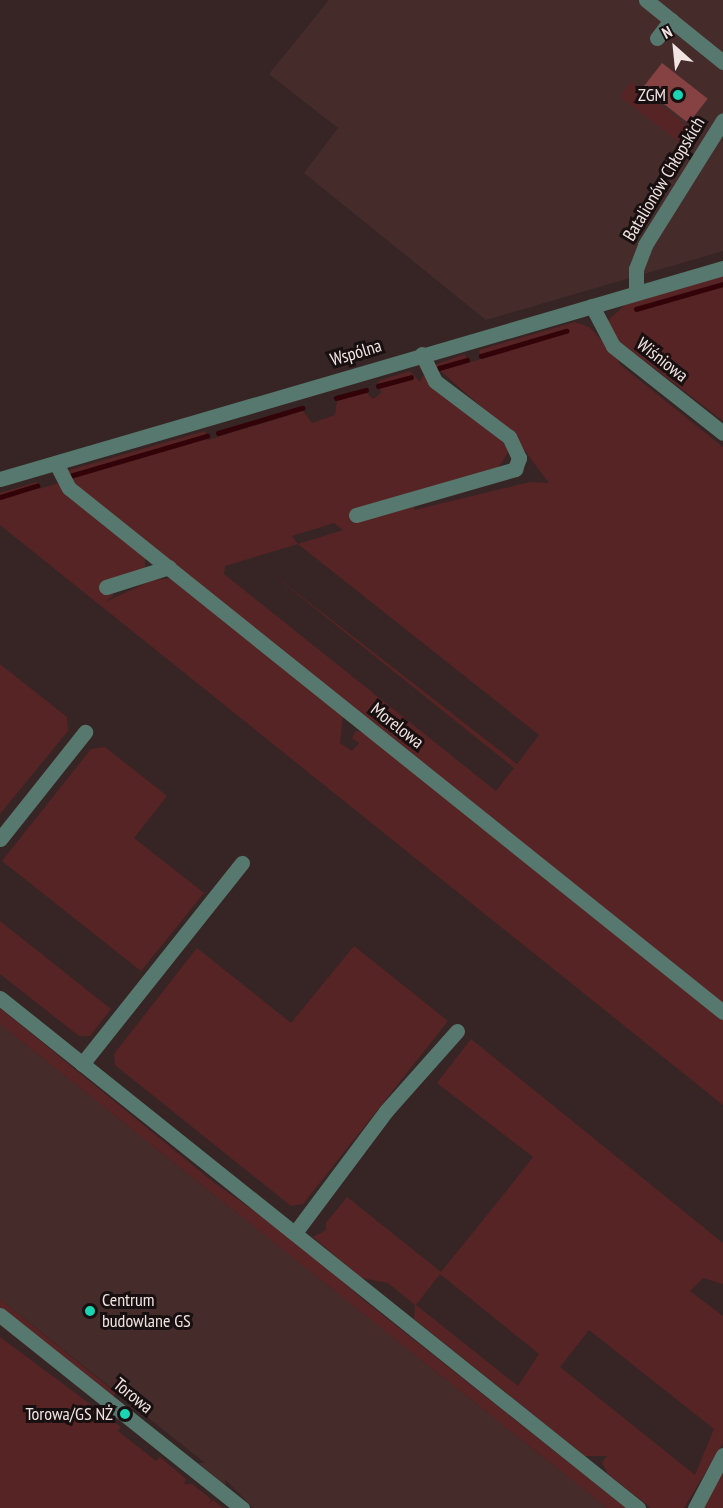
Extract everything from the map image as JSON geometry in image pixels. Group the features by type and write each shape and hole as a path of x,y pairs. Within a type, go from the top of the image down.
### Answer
{"street":[{"path":"646,0 721,54"},
{"path":"657,38 671,20"},
{"name":"Batalionów Chłopskich","path":"636,293 636,269 645,245 723,120"},
{"name":"Wspólna","path":"0,479 723,267"},
{"name":"Wiśniowa","path":"592,306 614,346 723,433"},
{"path":"356,514 515,469 519,458 509,437 435,381 422,354"},
{"name":"Morelowa","path":"56,463 69,488 723,1012"},
{"path":"106,587 169,567"},
{"path":"0,839 85,732"},
{"path":"82,1064 242,863"},
{"path":"0,998 205,1158 253,1204 297,1230 339,1272 638,1508"},
{"path":"297,1230 386,1111 457,1031"},
{"name":"Torowa","path":"0,1315 242,1508"},
{"path":"694,1508 723,1455"}],"shaded area":[{"path":"329,0 723,0 723,251 486,320 304,173 338,128 269,74"},
{"path":"631,82 693,131 682,145 620,96"},
{"path":"723,275 723,421 612,336 606,322 625,305"},
{"path":"575,322 589,327 620,359 618,363 723,447 723,1006 78,489 66,471 205,431 208,440 303,411 312,423 335,415 337,401 366,392 373,399 381,393 378,381 410,371 420,382 423,375 499,436 509,451 498,468 415,504 414,510 530,482 549,483 513,435 434,365 465,354 468,363 481,359 479,350","holes":["334,523 343,530 298,544 292,536","298,544 539,735 517,764 261,565 514,768 496,791 224,574 225,566"]},
{"path":"37,482 39,489 59,483 145,557 145,568 112,589 113,596 105,602 153,580 174,578 343,715 340,743 352,751 359,743 352,738 356,731 363,732 723,1018 723,1105 0,525 0,493"},
{"path":"0,664 67,717 68,731 0,814"},
{"path":"105,747 167,796 134,838 204,893 141,971 2,861 91,749"},
{"path":"0,921 111,1009 90,1036 79,1036 0,974"},
{"path":"354,946 448,1021 303,1204 291,1206 115,1065 114,1054 197,948 291,1023"},
{"path":"0,1008 212,1181 301,1244 360,1297 626,1508 607,1508 0,1024"},
{"path":"0,1024 607,1508 253,1508 225,1479 226,1486 198,1463 205,1463 0,1299"},
{"path":"471,1039 723,1243 723,1284 703,1278 690,1291 723,1316 723,1443 684,1508 651,1508 608,1474 602,1462 607,1456 585,1456 414,1319 415,1305 388,1283 361,1278 313,1237 326,1230 326,1223 347,1197 441,1272 504,1194 533,1157 437,1083","holes":["440,1274 539,1354 518,1386 416,1305","589,1330 714,1429 695,1475 560,1367"]},
{"path":"0,1299 116,1393 111,1398 0,1308"},
{"path":"0,1337 121,1427 118,1431 156,1461 160,1457 186,1479 184,1484 192,1484 211,1499 209,1504 213,1500 223,1508 0,1508"},
{"path":"723,1465 723,1508 702,1508"}],"building":[{"name":"ZGM","path":"662,63 708,99 689,123 643,87"}],"waterway":[{"path":"636,309 723,284"},
{"path":"481,356 566,331"},
{"path":"439,368 467,360"},
{"path":"378,386 411,377"},
{"path":"336,398 366,390"},
{"path":"218,433 302,408"},
{"path":"70,476 207,436"},
{"path":"0,497 37,486"}],"place":[{"name":"ZGM","path":"678,95"},
{"name":"Centrum budowlane GS","path":"90,1311"},
{"name":"Torowa/GS NŻ","path":"125,1414"}]}
